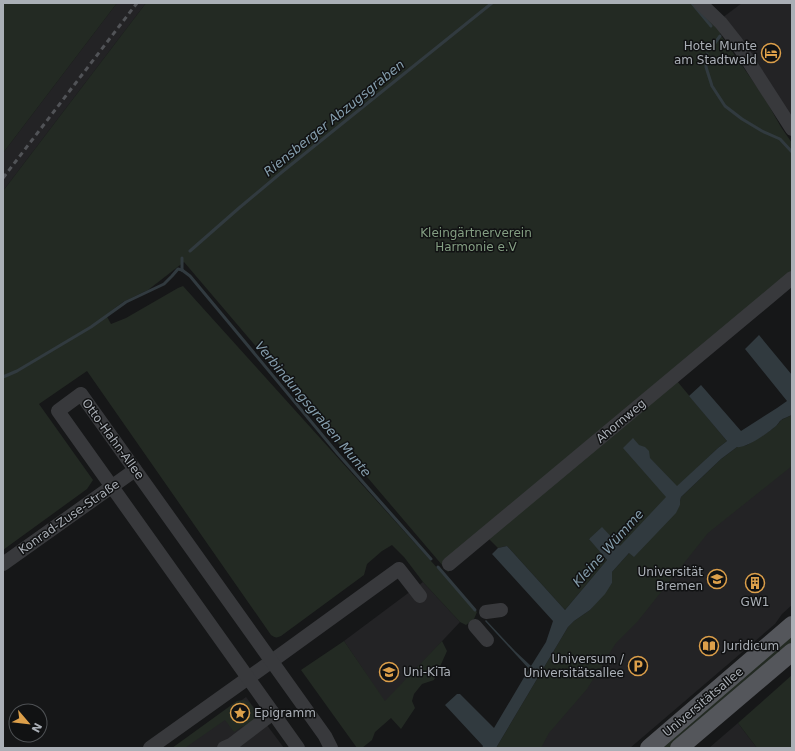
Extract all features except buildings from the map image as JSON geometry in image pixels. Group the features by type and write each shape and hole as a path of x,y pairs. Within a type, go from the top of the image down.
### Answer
{"main road":[{"name":"Universitätsallee","path":"649,748 792,625"},
{"name":"Universitätsallee","path":"679,748 792,652"}],"street":[{"path":"700,3 721,23 736,42 792,129"},
{"name":"Ahornweg","path":"450,564 737,322 792,278"},
{"name":"Otto-Hahn-Allee","path":"298,748 58,411 81,394 325,736 331,748"},
{"name":"Konrad-Zuse-Straße","path":"3,564 135,470"},
{"path":"150,748 400,569 420,596"},
{"path":"486,612 501,610"},
{"path":"475,626 487,640"},
{"path":"224,748 231,745 273,713"}],"shaded area":[{"path":"117,3 146,3 3,191 3,153"},
{"name":"Hotel Munte am Stadtwald","path":"742,3 792,3 792,121 722,18"},
{"name":"Universität Bremen","path":"792,443 792,605 782,614 775,624 630,748 525,748 564,685"},
{"name":"Uni-KiTa","path":"423,582 460,622 385,702 344,641"},
{"path":"246,697 284,748 177,748"},
{"path":"738,723 757,748 709,748"}],"green space":[{"path":"3,3 117,3 3,153"},
{"name":"Kleingärtnerverein Harmonie e.V","path":"146,3 697,3 722,29 720,34 764,97 792,143 792,274 677,381 727,441 677,487 620,547 589,538 607,560 565,610 507,546 498,548 487,537 448,572 184,262 148,290 123,302 106,315 111,324 126,318 183,286 477,612 474,619 466,625 460,622 423,582 404,557 392,545 382,551 367,564 364,575 281,636 272,636 87,371 39,404 93,480 87,489 3,550 3,191"},
{"path":"792,415 792,466 708,533 638,621 616,643 587,689 549,733 541,748 496,748 568,627 590,610 612,583 612,572 629,553 680,505 681,497 721,459 737,447 747,445 771,430 781,420"},
{"path":"792,633 792,646 673,748 657,748"},
{"path":"344,641 385,701 442,641 447,651 434,680 422,684 414,694 412,701 415,708 401,729 391,718 375,732 372,740 362,748 357,748 301,670"},
{"path":"792,675 792,748 757,748 738,723"},
{"path":"243,700 249,702 261,718 246,729 243,726 234,732 225,720 185,748 172,748 237,701"}],"water":[{"name":"Kleine Wümme","path":"759,335 792,375 792,415 781,420 773,429 757,440 741,447 737,447 721,459 681,497 680,505 676,513 634,557 629,553 612,572 612,583 605,594 590,610 568,627 496,748 482,748 483,746 445,705 457,694 460,694 494,728 529,669 485,621 486,620 531,666 546,642 553,621 492,554 498,548 507,546 565,610 607,560 589,539 602,527 620,546 666,497 623,448 633,438 639,445 645,447 649,451 650,458 677,486 727,441 689,396 701,385 741,431 787,401 745,349"}],"waterway":[{"name":"Riensberger Abzugsgraben","path":"190,251 282,172 492,3"},
{"name":"Riensberger Abzugsgraben","path":"692,3 711,26"},
{"name":"Riensberger Abzugsgraben","path":"712,47 720,36"},
{"name":"Riensberger Abzugsgraben","path":"707,54 706,67 712,86 725,106 742,119 762,131 780,139 792,152"},
{"name":"Riensberger Abzugsgraben","path":"182,258 182,270"},
{"name":"Riensberger Abzugsgraben","path":"3,377 17,371 91,327 126,302 164,284 178,269 182,270"},
{"name":"Verbindungsgraben Munte","path":"182,270 190,276 338,454 431,559"},
{"name":"Verbindungsgraben Munte","path":"438,567 475,610"}],"railway":[{"path":"3,178 137,3"}],"place":[{"name":"Hotel Munte am Stadtwald","path":"771,53"},
{"name":"Universität Bremen","path":"717,579"},
{"name":"GW1","path":"755,583"},
{"name":"Juridicum","path":"709,646"},
{"name":"Universum / Universitätsallee","path":"638,666"},
{"name":"Uni-KiTa","path":"389,672"},
{"name":"Epigramm","path":"240,713"}]}
